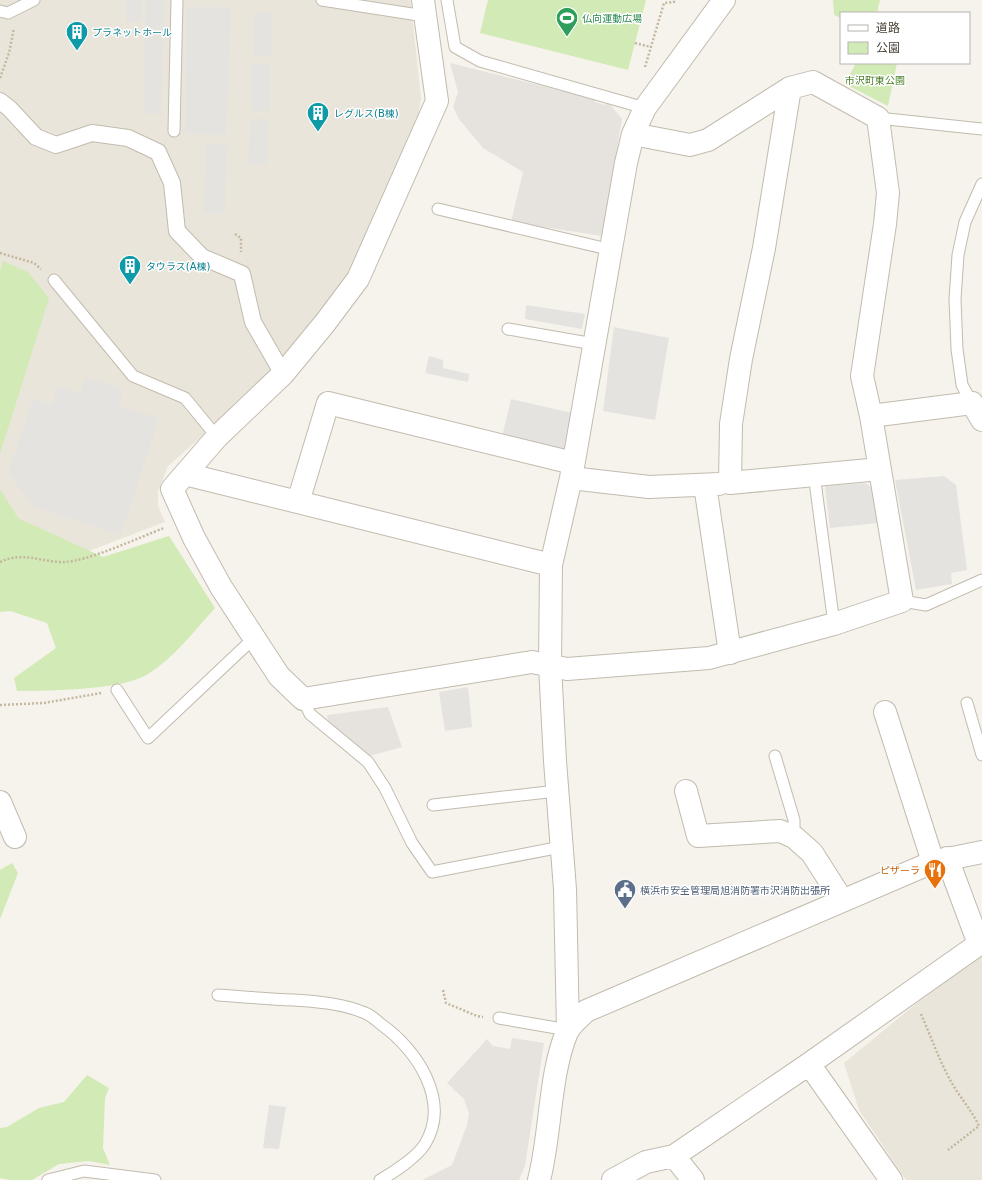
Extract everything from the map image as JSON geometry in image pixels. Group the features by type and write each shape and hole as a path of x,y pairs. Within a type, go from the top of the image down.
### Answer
{"street":[{"path":"539,1180 544,1160 558,1059 568,1030 564,889 550,666 551,565 572,470 612,250 626,163 633,134 645,108 724,0"},
{"path":"424,8 437,101 358,279 325,323 283,374 218,437 172,489 186,520 221,586 279,676 303,699 532,662 567,669 709,658 834,624 902,601 871,416 862,376 884,232 888,193 878,118 813,82 790,88 708,140 690,145 633,134"},
{"path":"730,484 731,424 733,410 741,359 764,248 790,88"},
{"path":"0,101 9,108 36,137 56,145 92,134 128,138 158,152 172,183 177,231 202,257 242,274 253,322 283,374"},
{"path":"298,502 328,403 572,470 648,487 730,484 814,474 880,469"},
{"path":"871,416 977,412"},
{"path":"185,474 551,565"},
{"path":"705,485 730,653"},
{"path":"613,1180 646,1162 674,1156 810,1064 980,944 940,860 885,712"},
{"path":"686,791 698,836 780,831 794,837 812,853 842,900"},
{"path":"0,802 15,837"},
{"path":"568,1030 586,1011 842,900 940,860 982,852"},
{"path":"810,1064 891,1180"},
{"path":"674,1156 693,1180"}],"lane":[{"path":"0,11 8,13 34,0"},
{"path":"174,131 177,0"},
{"path":"322,0 424,8"},
{"path":"447,0 455,47 480,62 645,108"},
{"path":"878,118 982,129"},
{"path":"977,412 962,385 957,349 955,299 958,255 966,222 982,184"},
{"path":"438,209 612,250"},
{"path":"54,280 133,376 185,398 218,437"},
{"path":"508,329 594,344"},
{"path":"814,474 834,624"},
{"path":"902,601 926,606 982,580"},
{"path":"117,690 148,738 255,637"},
{"path":"303,699 310,714 368,762 385,788 412,843 432,872 561,847"},
{"path":"967,703 982,755"},
{"path":"775,756 794,820 794,837"},
{"path":"433,805 557,791"},
{"path":"218,995 340,1004 367,1013 393,1033 412,1052 424,1073 431,1092 435,1112 432,1129 424,1145 396,1171 380,1180"},
{"path":"499,1018 568,1030"},
{"path":"48,1180 84,1171 155,1180"}],"path":[{"path":"644,70 664,2 674,2 674,0"},
{"path":"0,78 9,53 19,8"},
{"path":"635,43 651,47"},
{"path":"0,253 34,264 54,280"},
{"path":"0,562 10,557 22,556 63,562 88,557 186,520"},
{"path":"0,704 44,703 117,690"},
{"path":"443,990 446,1003 477,1016 499,1018"},
{"path":"912,991 937,1053 956,1090 980,1126 948,1150"}],"shaded area":[{"path":"0,0 410,0 412,14 421,98 419,113 346,278 279,368 168,466 158,491 158,506 165,522 89,551 63,558 0,557"},
{"path":"126,0 142,0 141,22 126,22"},
{"path":"146,0 165,0 161,114 143,113"},
{"path":"187,7 231,7 226,135 185,134"},
{"path":"254,12 273,13 272,56 253,56"},
{"path":"450,63 595,99 595,102 606,105 608,102 622,119 602,236 511,222 523,172 483,148 459,119 453,107 458,92"},
{"path":"252,64 270,64 270,111 252,111"},
{"path":"251,118 269,120 267,165 248,164"},
{"path":"206,144 227,145 225,214 204,213"},
{"path":"526,305 585,314 582,329 525,319"},
{"path":"614,327 669,338 655,420 603,411"},
{"path":"429,356 443,360 443,368 469,374 468,382 425,373"},
{"path":"86,377 123,389 119,406 159,418 121,535 34,507 8,473 33,399 52,405 58,386 80,393"},
{"path":"511,399 572,413 565,450 501,441"},
{"path":"944,476 956,485 967,570 951,573 952,584 916,590 895,480"},
{"path":"865,483 874,489 879,523 830,528 825,486"},
{"path":"468,687 472,727 445,731 439,692"},
{"path":"388,707 402,747 369,756 328,722 327,715"},
{"path":"982,956 982,1180 906,1180 859,1110 844,1063 917,1003"},
{"path":"512,1038 544,1043 525,1166 519,1180 422,1180 452,1165 467,1125 469,1114 464,1099 447,1083 487,1039 493,1046 510,1049"},
{"path":"269,1105 286,1107 279,1149 263,1148"}],"green space":[{"name":"仏向運動広場","path":"488,0 646,0 628,70 480,33"},
{"path":"833,0 880,0 877,12 840,12 840,18 834,15"},
{"name":"市沢町東公園","path":"855,64 897,64 888,106 845,84"},
{"path":"3,261 28,272 49,298 0,454 0,271"},
{"path":"0,489 18,518 103,557 169,536 215,608 167,660 148,674 137,679 122,683 85,688 47,691 17,691 14,678 56,648 47,623 10,611 0,612"},
{"path":"12,863 18,873 0,919 0,870"},
{"path":"87,1075 109,1088 105,1098 103,1148 110,1165 89,1161 59,1164 32,1180 9,1180 0,1178 0,1128 7,1127 39,1108 64,1102"}],"place":[{"name":"仏向運動広場","path":"567,38"},
{"name":"プラネットホール","path":"77,52"},
{"name":"レグルス(B棟)","path":"318,132"},
{"name":"タウラス(A棟)","path":"130,286"},
{"name":"ピザーラ","path":"935,890"},
{"name":"横浜市安全管理局旭消防署市沢消防出張所","path":"625,910"}]}
